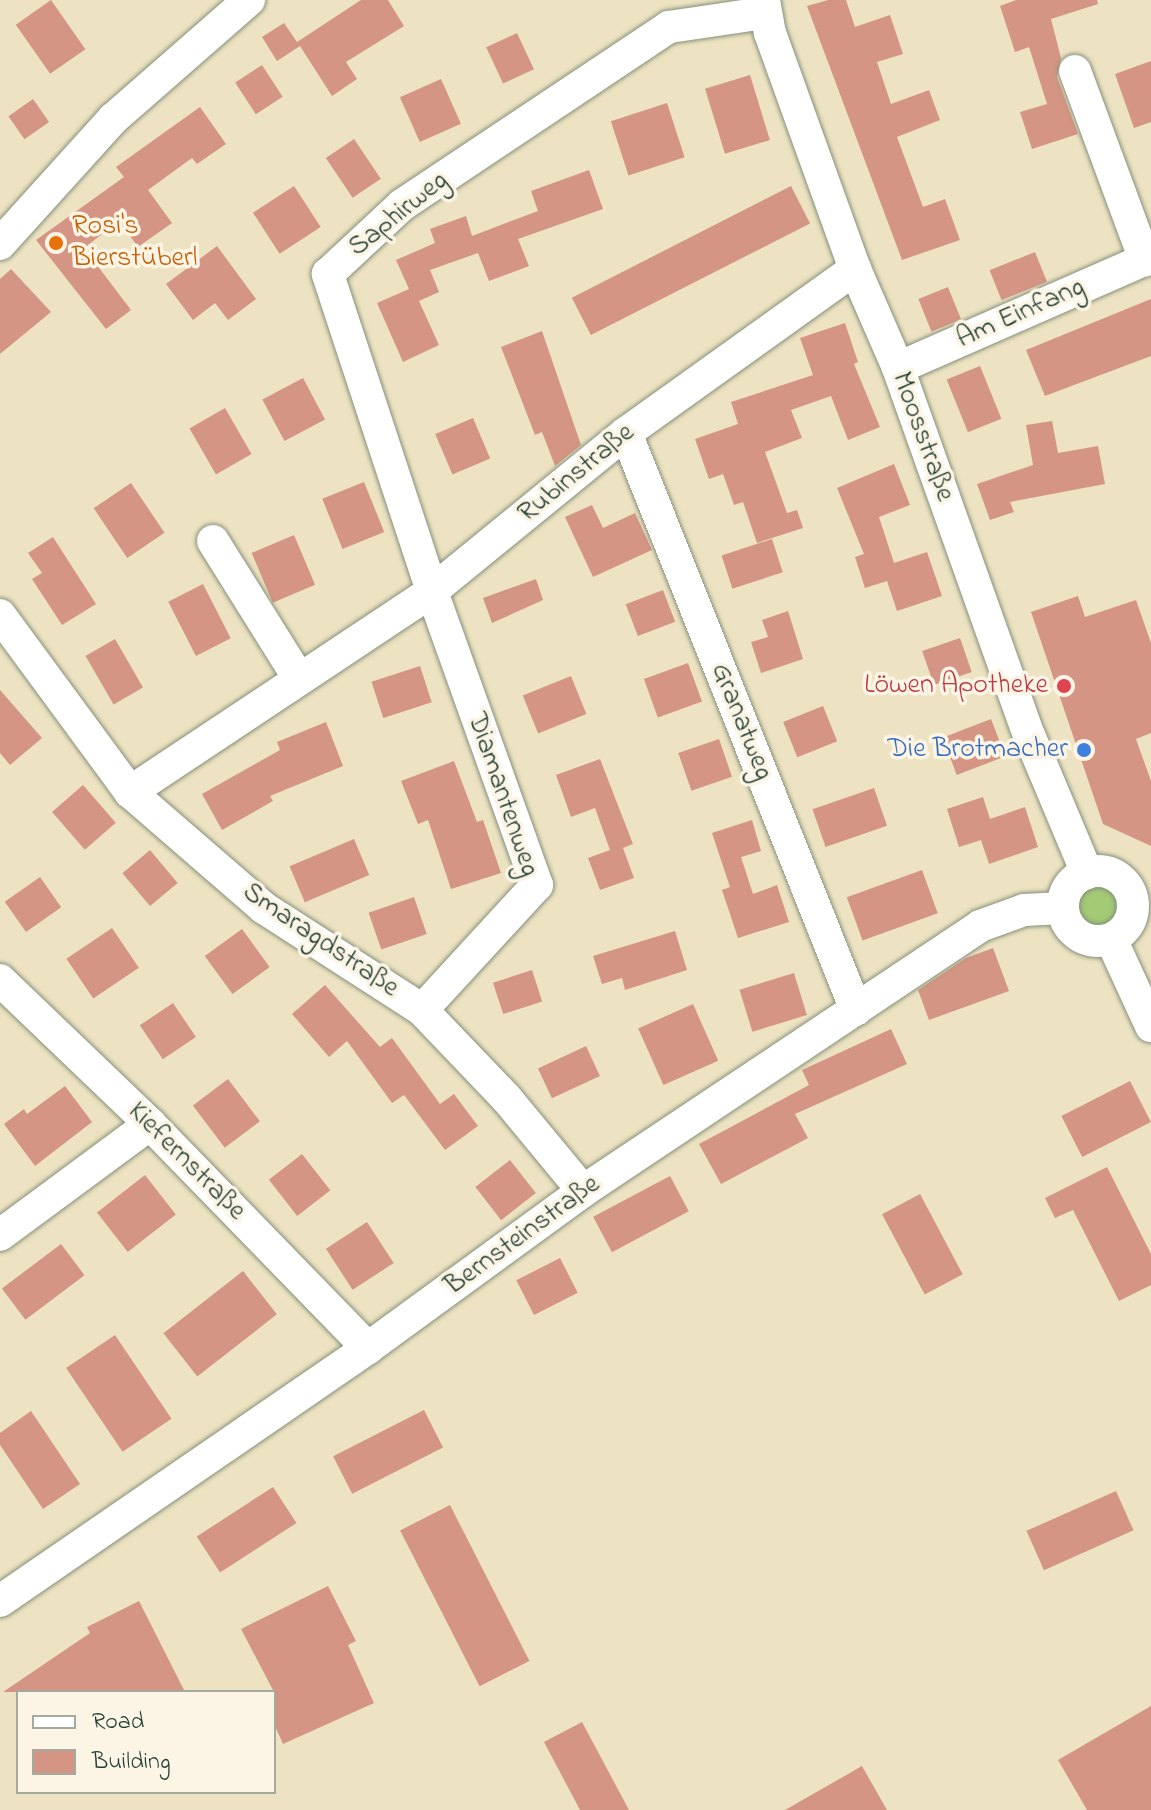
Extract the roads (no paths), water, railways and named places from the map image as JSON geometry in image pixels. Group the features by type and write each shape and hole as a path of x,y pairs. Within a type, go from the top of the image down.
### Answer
{"street":[{"path":"0,244 113,119 249,0"},
{"name":"Moosstraße","path":"764,6 855,269 898,368 1029,735 1087,873"},
{"name":"Saphirweg","path":"432,591 328,274 402,205 669,27 764,6"},
{"name":"Am Einfang","path":"898,368 1148,258 1075,71"},
{"name":"Rubinstraße","path":"130,792 298,677 432,591 626,433 855,269"},
{"name":"Granatweg","path":"626,433 856,1010"},
{"path":"213,541 298,677"},
{"name":"Diamantenweg","path":"422,1010 537,885 432,591"},
{"name":"Smaragdstraße","path":"0,615 130,792 264,908 422,1010 507,1099 583,1191"},
{"path":"1087,873 1119,877 1142,905 1125,929 1111,939 1079,936 1063,908 1069,886 1087,873"},
{"name":"Bernsteinstraße","path":"0,1601 368,1348 583,1191 980,926 1024,910 1063,908"},
{"path":"1111,939 1151,1026"},
{"name":"Kiefernstraße","path":"0,980 150,1124 368,1348"},
{"path":"0,1235 150,1124"}],"place":[{"name":"Rosi's Bierstüberl","path":"56,243"},
{"name":"Löwen Apotheke","path":"1064,686"},
{"name":"Die Brotmacher","path":"1084,750"}]}
